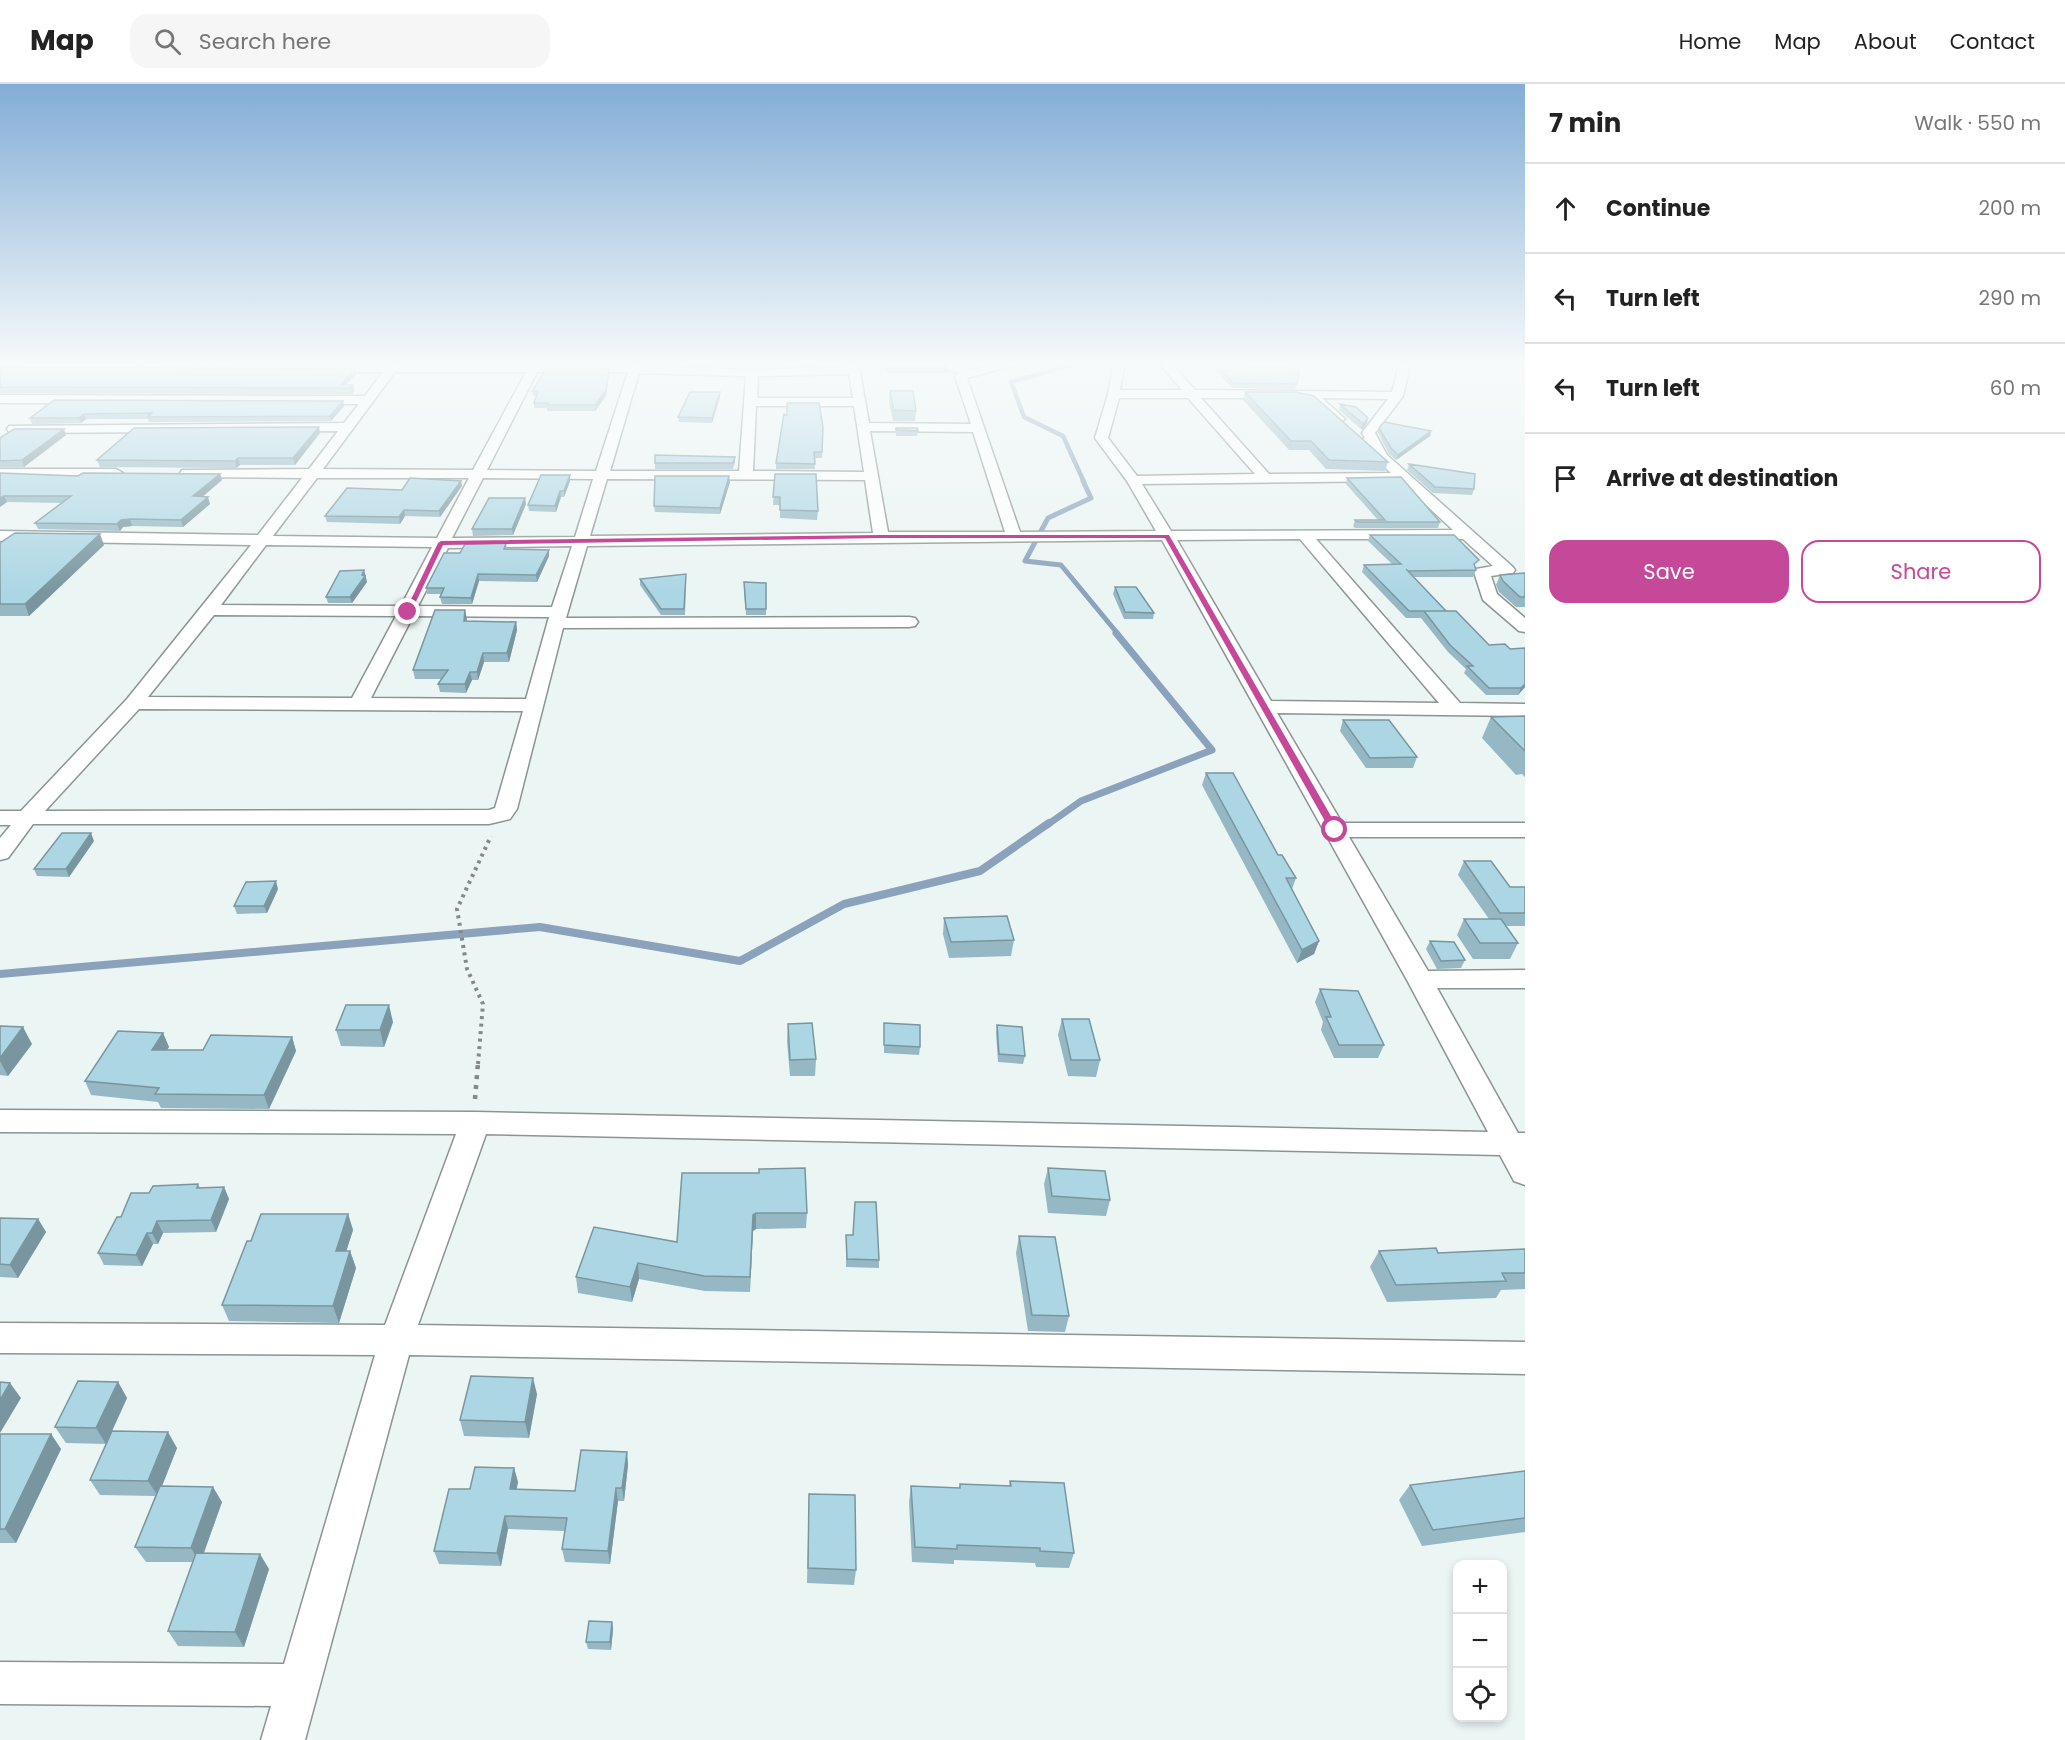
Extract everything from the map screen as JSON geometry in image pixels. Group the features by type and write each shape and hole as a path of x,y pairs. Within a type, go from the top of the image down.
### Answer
{"street":[{"path":"0,853 27,818 134,703 340,438"},
{"path":"359,703 497,438"},
{"path":"0,818 489,817 502,814 506,809 580,541 613,438"},
{"path":"746,475 749,438"},
{"path":"866,438 881,537"},
{"path":"981,438 1014,537"},
{"path":"1101,438 1133,480 1167,536 1420,980 1517,1144 1525,1173"},
{"path":"1230,438 1265,478"},
{"path":"1360,438 1506,570 1482,572 1490,596 1525,627"},
{"path":"1371,438 1389,465"},
{"path":"0,473 132,473"},
{"path":"168,473 872,476"},
{"path":"1133,480 1402,477"},
{"path":"0,536 441,543 881,537 1465,534"},
{"path":"1304,535 1454,709"},
{"path":"208,610 909,622"},
{"path":"134,703 534,705"},
{"path":"1264,707 1525,710"},
{"path":"1335,830 1525,830"},
{"path":"1420,980 1525,980"},
{"path":"0,1121 475,1123 1517,1144"},
{"path":"283,1740 396,1340 475,1123"},
{"path":"0,1338 396,1340 1525,1358"},
{"path":"0,1683 299,1684"}],"path":[{"path":"475,1123 475,1074 483,1004 467,969 457,909 502,814"}],"building":[{"path":"0,438 51,438 22,460 0,461"},
{"path":"122,438 310,438 293,458 238,458 235,461 97,460"},
{"path":"780,438 823,438 822,452 814,452 815,464 776,463"},
{"path":"1288,438 1361,438 1388,462 1329,460 1311,441 1291,441"},
{"path":"1385,438 1421,438 1398,455"},
{"path":"655,455 735,457 733,463 655,463"},
{"path":"1409,464 1475,474 1474,489 1435,487"},
{"path":"0,473 78,476 83,473 220,474 193,496 208,497 181,520 130,519 121,520 117,524 35,523 71,496 4,496 0,498"},
{"path":"775,474 816,474 818,511 780,510 780,497 773,497"},
{"path":"541,475 570,475 564,491 560,491 555,506 528,505"},
{"path":"655,476 729,476 720,508 654,506"},
{"path":"1401,477 1440,522 1357,522 1355,520 1385,520 1347,478"},
{"path":"410,478 461,481 439,511 404,510 399,517 325,516 347,488 402,490"},
{"path":"489,498 525,498 512,529 472,529"},
{"path":"15,533 100,534 25,604 0,604 0,543"},
{"path":"1370,535 1454,535 1479,560 1474,564 1476,570 1408,571 1406,569 1446,611 1409,611 1364,565 1401,564"},
{"path":"506,543 504,549 549,550 536,575 478,574 471,598 440,597 444,588 426,588 444,553 460,553 465,544"},
{"path":"364,570 362,575 365,576 350,597 326,597 340,571"},
{"path":"1525,573 1525,597 1520,597 1503,581 1500,575"},
{"path":"686,574 684,609 661,609 640,579"},
{"path":"744,582 766,583 766,609 746,609"},
{"path":"1115,587 1136,587 1154,613 1125,612"},
{"path":"435,610 465,610 464,621 516,622 507,653 483,653 477,672 470,672 465,684 438,684 448,670 413,670"},
{"path":"1424,611 1456,611 1489,645 1505,644 1510,649 1525,648 1525,684 1521,688 1489,688 1467,666 1473,666 1450,645"},
{"path":"1525,716 1525,751 1491,717"},
{"path":"1343,720 1389,720 1417,757 1370,758"},
{"path":"1206,773 1233,773 1278,855 1282,855 1296,878 1286,878 1319,941 1302,950"},
{"path":"62,833 91,833 66,869 34,869"},
{"path":"1464,861 1491,861 1510,887 1525,887 1525,913 1500,913"},
{"path":"276,881 264,906 234,906 246,882"},
{"path":"1007,916 1014,940 951,942 944,918"},
{"path":"1464,919 1501,919 1518,943 1480,943"},
{"path":"1430,941 1454,942 1465,960 1441,961"},
{"path":"1320,989 1358,991 1384,1045 1339,1045 1326,1017 1331,1017"},
{"path":"346,1005 389,1005 380,1030 336,1030"},
{"path":"1062,1019 1089,1019 1100,1060 1071,1060"},
{"path":"812,1023 816,1059 790,1060 788,1024"},
{"path":"884,1023 920,1025 920,1047 884,1045"},
{"path":"997,1025 1022,1027 1025,1056 999,1054"},
{"path":"0,1026 23,1027 0,1058"},
{"path":"118,1031 163,1033 152,1050 203,1050 211,1035 292,1037 264,1095 155,1094 159,1088 85,1081"},
{"path":"805,1168 807,1213 756,1213 753,1215 750,1277 704,1276 638,1263 630,1287 576,1277 594,1227 677,1242 682,1173 759,1173 759,1169"},
{"path":"1048,1168 1105,1171 1110,1200 1052,1196"},
{"path":"198,1184 197,1188 224,1187 211,1220 157,1221 152,1233 147,1233 136,1255 98,1253 117,1217 121,1217 131,1193 149,1193 153,1186"},
{"path":"855,1202 876,1202 879,1260 847,1259 846,1235 853,1235"},
{"path":"261,1214 348,1214 336,1251 350,1251 333,1306 222,1305 247,1241 251,1241"},
{"path":"0,1218 38,1219 10,1265 0,1264"},
{"path":"1019,1236 1055,1237 1069,1316 1032,1315"},
{"path":"1436,1248 1438,1253 1525,1249 1525,1273 1502,1273 1506,1281 1396,1285 1379,1251"},
{"path":"471,1376 533,1378 525,1422 460,1420"},
{"path":"78,1381 118,1382 96,1428 55,1427"},
{"path":"0,1382 10,1383 0,1400"},
{"path":"112,1431 168,1432 148,1481 90,1480"},
{"path":"0,1434 51,1434 5,1529 0,1529"},
{"path":"581,1450 627,1452 622,1488 616,1488 608,1551 562,1549 567,1518 505,1516 497,1553 434,1551 449,1489 470,1489 475,1467 514,1468 510,1489 575,1491"},
{"path":"1525,1471 1525,1518 1433,1530 1410,1485"},
{"path":"1010,1481 1064,1483 1074,1553 1040,1551 1040,1548 957,1545 957,1549 915,1547 911,1486 960,1488 960,1484 1011,1486"},
{"path":"160,1486 213,1487 191,1548 135,1547"},
{"path":"809,1494 855,1495 856,1570 808,1568"},
{"path":"196,1553 260,1554 235,1632 168,1631"},
{"path":"589,1621 612,1622 610,1642 586,1642"}],"waterway":[{"path":"1064,438 1084,482"},
{"path":"1083,481 1091,498 1048,518 1025,561 1061,565 1118,634"},
{"path":"1047,825 1081,801 1212,750 1116,633"},
{"path":"0,974 540,927 740,961 844,904 980,871 1049,823"}],"route":[{"path":"408,612 441,543 1167,536 1335,830"}]}
